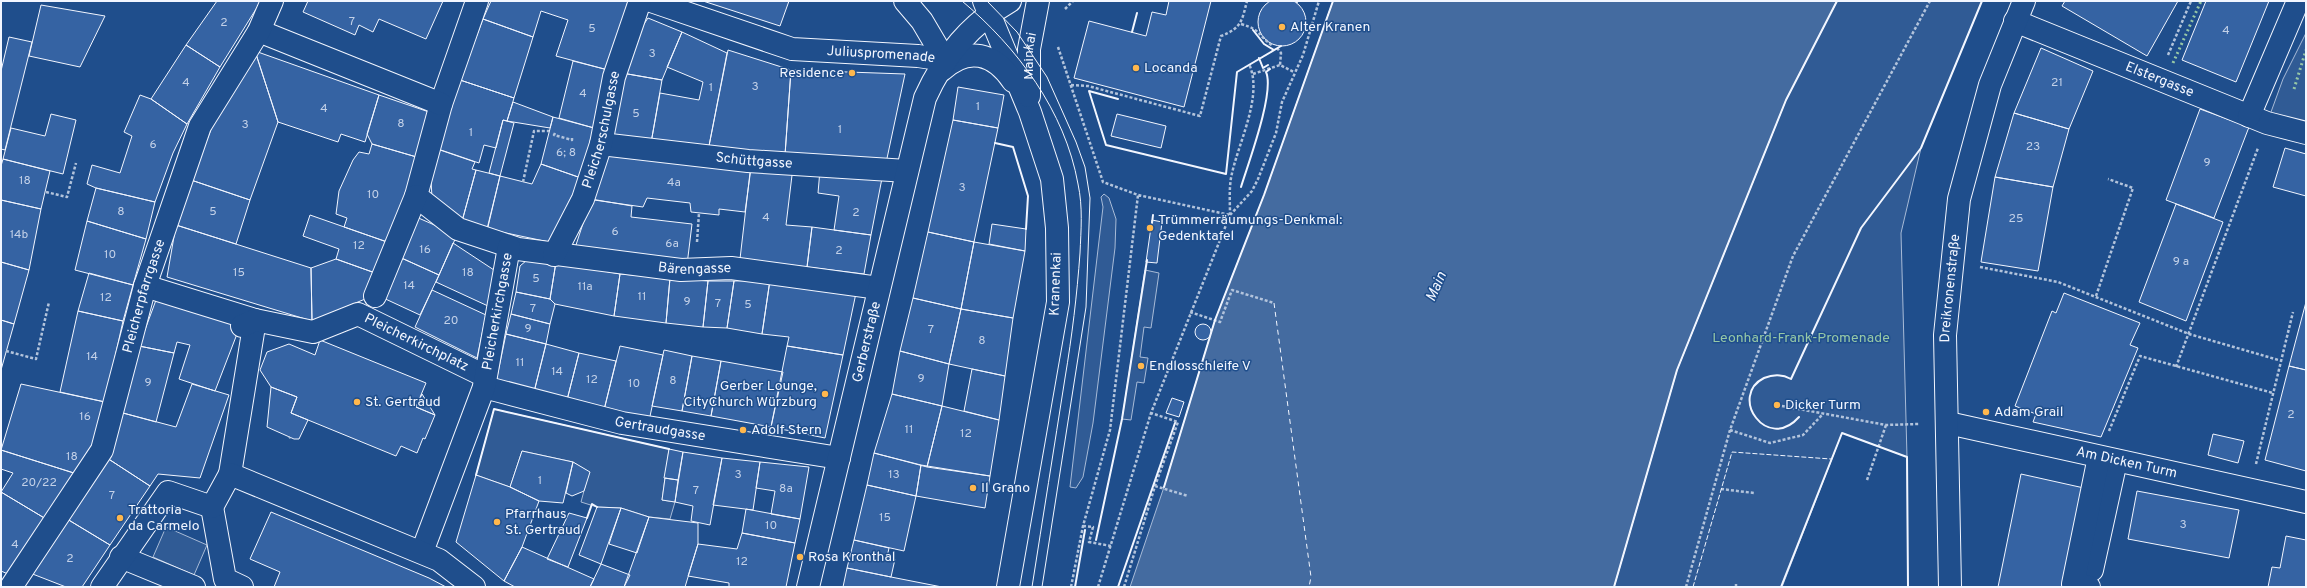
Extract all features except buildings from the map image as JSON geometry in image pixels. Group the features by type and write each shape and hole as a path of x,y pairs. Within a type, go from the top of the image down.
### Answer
{"street":[{"name":"Pleicherpfarrgasse","path":"11,587 102,450 145,286 191,132 200,126 259,31 272,1"},
{"path":"375,296 416,196 441,104 477,1"},
{"name":"Pleicherschulgasse","path":"554,255 583,199 601,144 614,77 640,1"},
{"name":"Juliuspromenade","path":"651,1 792,49 918,56 945,60"},
{"name":"Juliuspromenade","path":"906,1 922,21 945,60"},
{"path":"984,5 1010,1"},
{"name":"Mainkai","path":"1030,112 1029,56 1038,1"},
{"name":"Dreikronenstraße","path":"1950,587 1948,423 1945,335 1959,199 1972,145 1990,85 2024,1"},
{"path":"2258,120 2298,1"},
{"name":"Gerberstraße","path":"808,587 925,98 945,60 984,5"},
{"name":"Kranenkai","path":"984,5 1030,112 1052,179 1057,228 1058,302 1008,587"},
{"name":"Elstergasse","path":"2015,22 2258,120 2306,133"},
{"path":"259,31 441,104"},
{"name":"Gerberstraße","path":"925,98 942,70 948,64 968,55 979,56 994,60 1004,67 1030,112"},
{"name":"Schüttgasse","path":"601,144 748,161 908,171"},
{"name":"Pleicherkirchgasse","path":"416,196 458,229 509,247 484,381"},
{"name":"Bärengasse","path":"509,247 554,255 681,270 731,268 879,288"},
{"name":"Pleicherkirchplatz","path":"145,286 243,320 313,332 358,314 484,381"},
{"path":"227,584 212,507 230,474 232,414 243,320"},
{"path":"430,556 484,381"},
{"name":"Gertraudgasse","path":"484,381 622,423 839,458"},
{"name":"Am Dicken Turm","path":"1948,423 2306,502"},
{"path":"2091,578 2107,459"},
{"path":"230,474 430,556 474,587"},
{"path":"102,587 121,557 168,492 212,507"},
{"path":"121,557 194,587"}],"path":[{"path":"1061,14 1073,1"},
{"path":"1071,85 1088,86 1200,116 1221,36 1230,32 1241,24 1247,1"},
{"path":"1098,587 1152,413 1190,312 1230,215 1252,191 1258,179 1276,133 1282,102 1302,55 1319,1"},
{"path":"1686,587 1730,430 1794,256 1930,1"},
{"path":"2157,79 2191,1"},
{"path":"1241,24 1256,28 1265,40 1273,46"},
{"path":"1059,40 1057,47 1103,182 1138,195 1230,215"},
{"path":"1277,48 1281,53 1280,64"},
{"path":"1230,215 1231,180 1252,100 1253,74 1249,64"},
{"path":"1280,64 1294,72"},
{"path":"1253,74 1280,64"},
{"path":"2176,367 2189,334 2258,120"},
{"path":"523,182 534,131 549,131"},
{"path":"554,133 554,135 572,140 572,137"},
{"path":"46,192 67,197 76,163"},
{"path":"2096,296 2133,188 2108,178"},
{"path":"1071,587 1083,526 1110,430 1138,195"},
{"path":"697,243 699,213"},
{"path":"1952,261 2058,282 2189,334 2282,361"},
{"path":"1190,312 1220,322 1232,290 1274,303"},
{"path":"6,351 36,359 49,302"},
{"path":"2249,489 2293,312"},
{"path":"2107,459 2140,356 2273,393"},
{"path":"1777,405 1886,425 1948,423"},
{"path":"1124,587 1155,486 1178,422 1152,413"},
{"path":"1730,430 1770,443 1803,435 1823,414"},
{"path":"1867,480 1886,425"},
{"path":"1155,486 1188,496"},
{"path":"1720,489 1754,493"},
{"path":"1083,526 1093,527 1089,542 1110,546"}],"green space":[{"name":"Leonhard-Frank-Promenade","path":"1837,1 1982,1 1921,148 1901,233 1907,457 1842,433 1782,587 1614,587 1677,370 1786,100"},
{"path":"2306,33 2306,133 2267,123 2283,79"},
{"path":"1104,194 1109,198 1116,219 1115,248 1093,423 1083,477 1076,488 1070,487 1103,207 1101,197"},
{"path":"1145,270 1159,273 1151,328 1144,327 1140,357 1148,358 1144,383 1137,382 1131,420 1122,419"},
{"path":"494,409 669,449 662,500 675,502 670,519 649,517 621,508 597,507 581,502 589,472 573,462 522,451 510,487 476,475"},
{"path":"166,527 207,545 194,575 153,557"}],"water":[{"name":"Main","path":"1333,1 1837,1 1786,100 1677,370 1614,587 1130,587 1164,487 1215,320 1264,195"}],"ferry route":[{"path":"1274,303 1311,577 1309,587"}],"tram line":[{"path":"962,1 1002,39 1036,82 1062,131 1072,157 1080,193 1081,236 1074,316 1032,587"},
{"path":"987,1 1017,32 1047,77 1076,142 1085,167 1090,198 1086,307 1042,587"}],"hedge":[{"path":"2173,63 2201,1"},
{"path":"2294,89 2306,50"}],"fence":[{"path":"1693,587 1732,452 1831,459"}],"wall":[{"path":"1164,487 1215,320 1264,195 1333,1"},
{"path":"1614,587 1677,370 1786,100 1837,1"},
{"path":"1799,417 1787,426 1775,429 1764,425 1756,418 1751,408 1750,397 1754,386 1764,378 1771,376 1781,375 1791,379 1861,228 1921,148 1982,1"},
{"path":"1132,32 1137,13"},
{"path":"1253,30 1264,44 1274,50"},
{"path":"1118,99 1089,91 1106,145 1226,174 1237,72 1281,46"},
{"path":"1259,58 1263,68 1268,65"},
{"path":"1241,187 1260,128 1267,95 1268,82 1266,72 1270,69"},
{"path":"995,143 1013,147 1028,196 1026,229"},
{"path":"1152,223 1153,215"},
{"path":"1096,540 1122,419 1147,260"},
{"path":"476,475 494,409 669,449"},
{"path":"1118,587 1175,423"},
{"path":"1781,587 1842,433 1907,457 1908,587"},
{"path":"587,518 592,504 597,507"},
{"path":"1075,587 1085,530"}],"place":[{"name":"Alter Kranen","path":"1282,27"},
{"name":"Locanda","path":"1136,68"},
{"name":"Residence","path":"852,73"},
{"name":"Trümmerräumungs-Denkmal: Gedenktafel","path":"1150,228"},
{"name":"Endlosschleife V","path":"1141,366"},
{"name":"Gerber Lounge, CityChurch Würzburg","path":"825,394"},
{"name":"St. Gertraud","path":"357,402"},
{"name":"Dicker Turm","path":"1777,405"},
{"name":"Adam Grail","path":"1986,412"},
{"name":"Adolf Stern","path":"743,430"},
{"name":"Il Grano","path":"973,488"},
{"name":"Trattoria da Carmelo","path":"120,518"},
{"name":"Pfarrhaus St. Gertraud","path":"497,522"},
{"name":"Rosa Kronthal","path":"800,557"}]}
